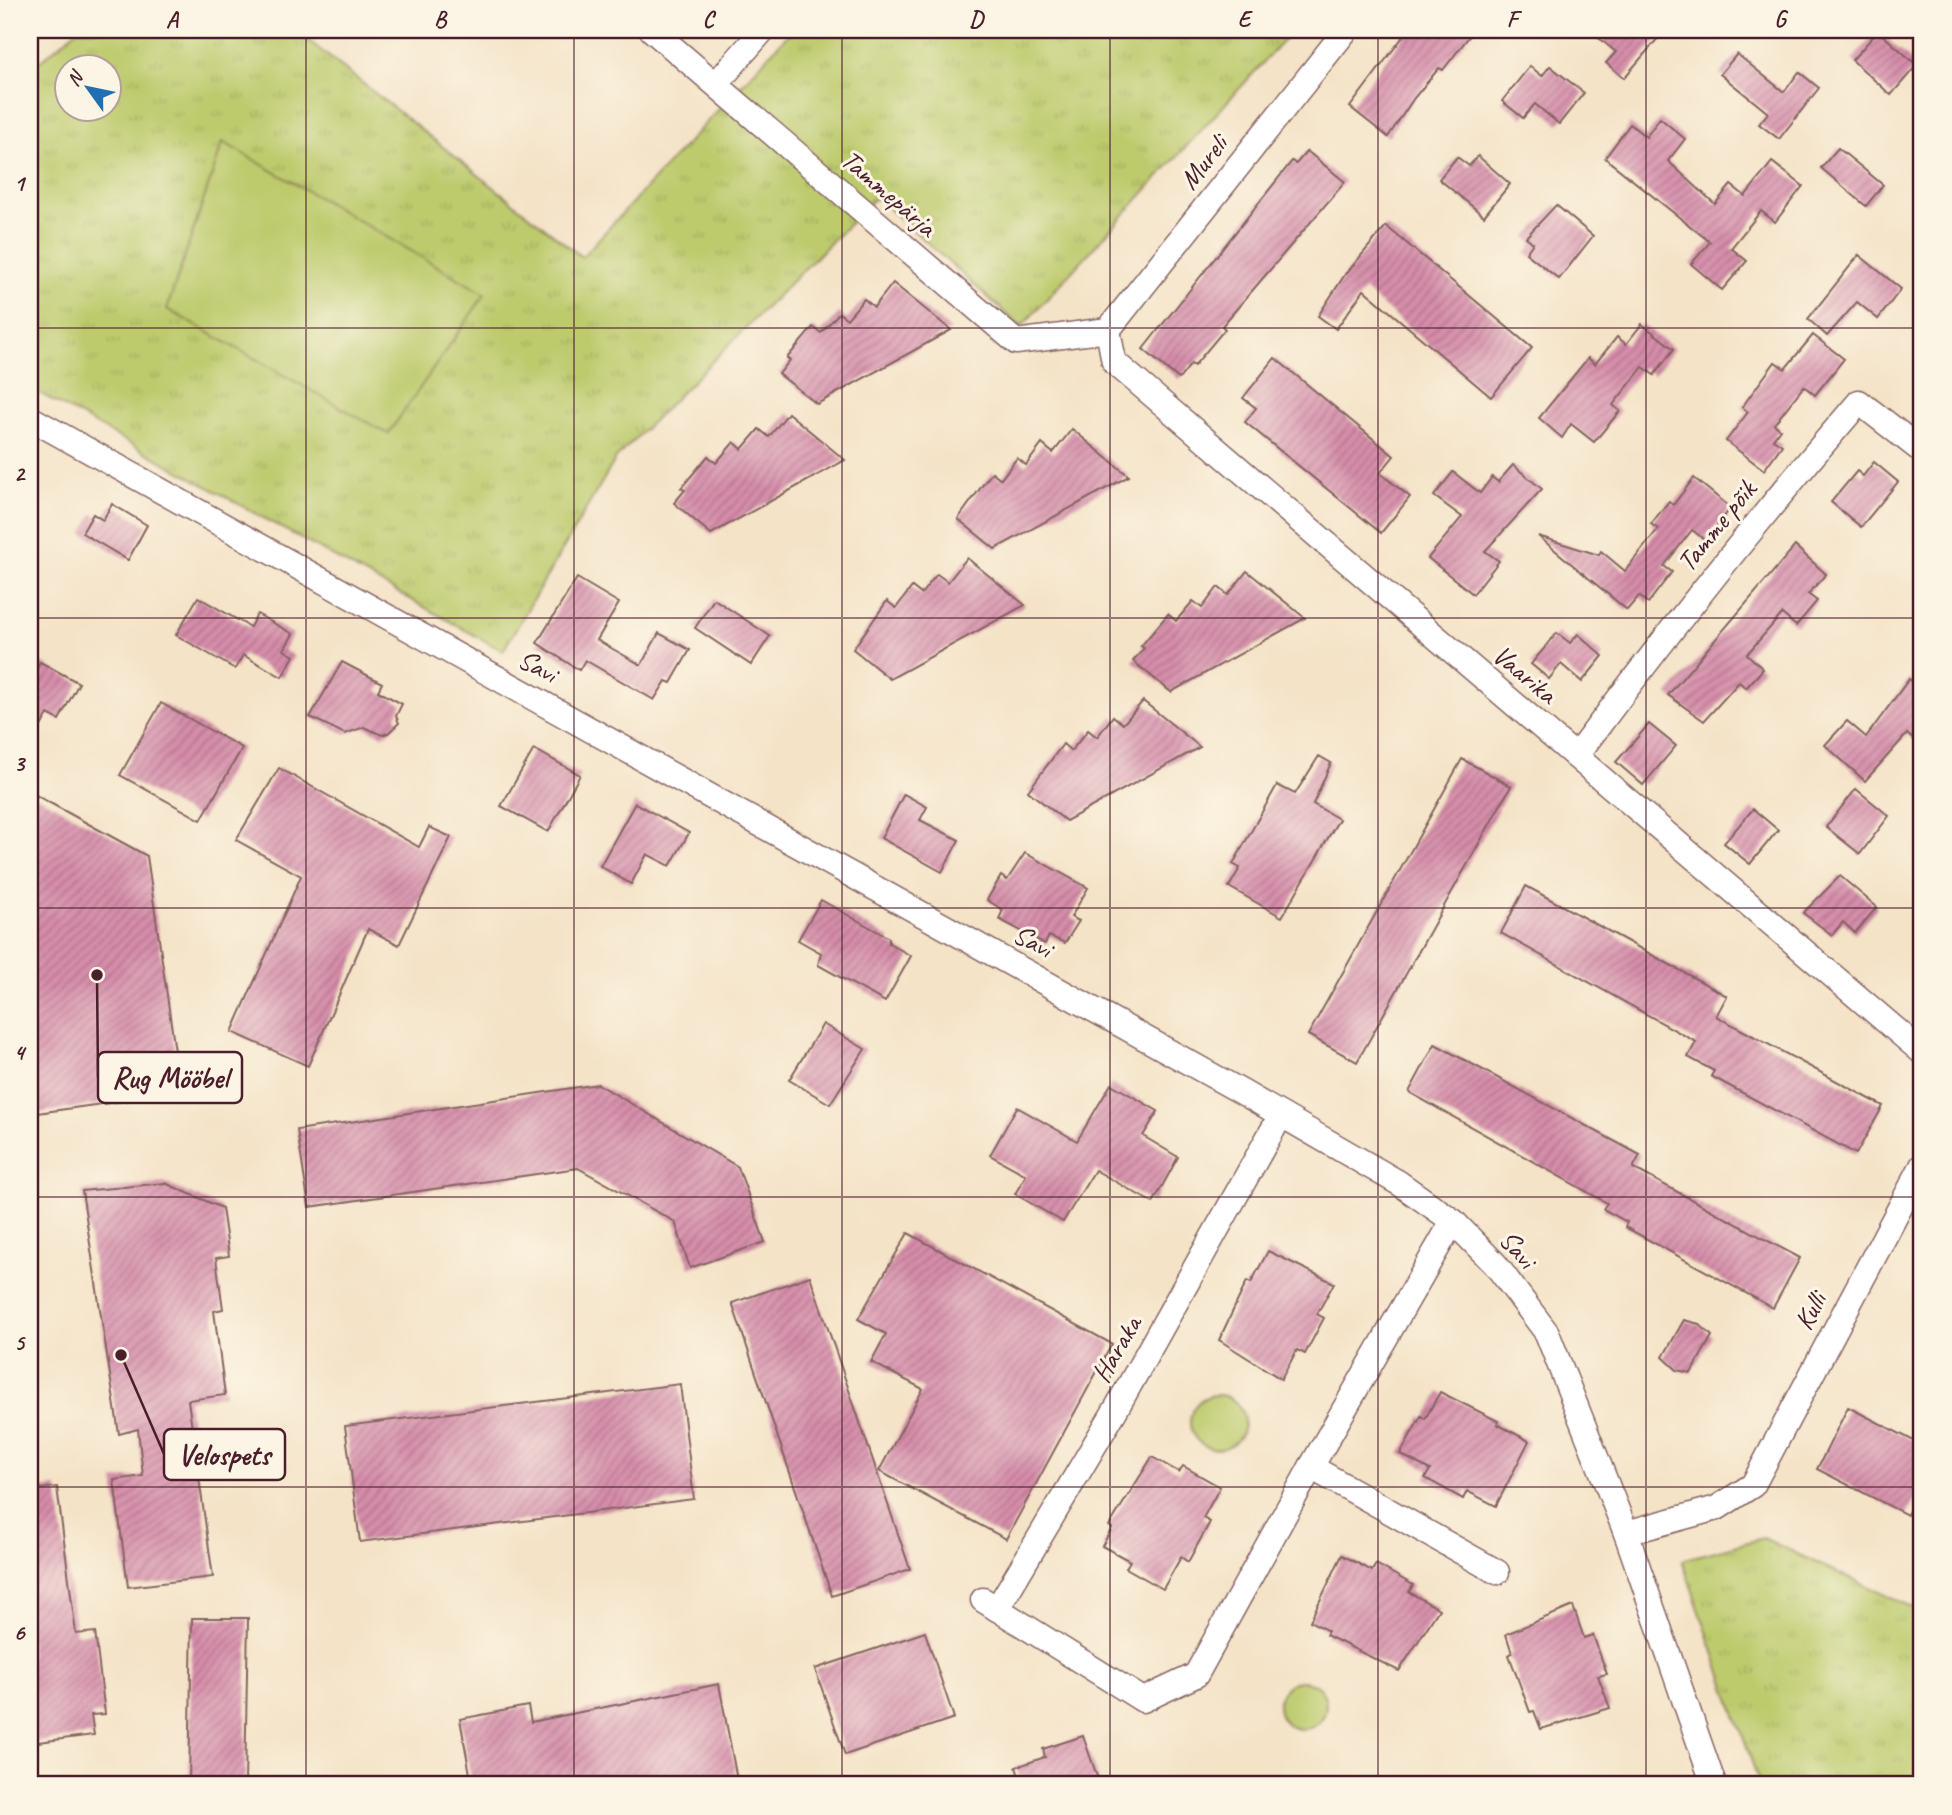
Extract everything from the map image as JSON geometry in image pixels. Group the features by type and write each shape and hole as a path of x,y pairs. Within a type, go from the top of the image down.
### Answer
{"street":[{"name":"Tammepärja","path":"652,30 1016,342 1108,330"},
{"path":"716,84 763,30"},
{"name":"Mureli","path":"1108,330 1346,30"},
{"name":"Vaarika","path":"1108,330 1114,362 1922,1052"},
{"name":"Tamme põik","path":"1576,756 1649,657 1770,505 1859,402 1922,451"},
{"name":"Savi","path":"30,418 1281,1115 1399,1183 1453,1221 1496,1265 1547,1333 1626,1533 1714,1785"},
{"name":"Haraka","path":"1281,1115 1116,1409 990,1604 1143,1700 1196,1675 1311,1467"},
{"name":"Kulli","path":"1626,1533 1717,1508 1753,1485 1922,1166"},
{"path":"1453,1221 1311,1467 1497,1572"}],"green space":[{"path":"77,30 295,30 582,257 792,30 1051,30 1065,40 1075,30 1293,30 1021,327 876,197 616,458 503,651 30,388 30,70"},
{"path":"223,142 485,294 388,434 167,309"},
{"path":"1222,1395 1232,1399 1240,1407 1244,1422 1240,1437 1232,1445 1212,1449 1202,1445 1194,1437 1190,1417 1194,1407 1202,1399"},
{"path":"1763,1538 1922,1612 1922,1785 1760,1785 1682,1560"},
{"path":"1302,1681 1319,1688 1326,1705 1319,1722 1302,1729 1285,1722 1278,1705 1285,1688"}],"building":[{"path":"1408,30 1474,30 1443,70 1439,68 1414,98 1388,137 1350,107"},
{"path":"1589,30 1665,30 1624,78 1606,63 1616,52"},
{"path":"1878,31 1917,65 1891,95 1852,60"},
{"path":"1737,54 1784,92 1799,72 1819,88 1779,139 1759,124 1768,113 1720,74"},
{"path":"1530,66 1542,76 1550,66 1584,93 1559,124 1535,104 1523,118 1502,101"},
{"path":"1660,118 1685,139 1668,161 1715,204 1731,185 1745,196 1772,162 1803,186 1775,222 1761,211 1731,248 1747,261 1722,290 1691,264 1710,242 1605,158 1630,124 1646,137"},
{"path":"1838,148 1883,185 1866,206 1821,168"},
{"path":"1307,151 1345,182 1222,326 1225,329 1194,366 1191,364 1179,379 1143,349 1292,161 1296,164"},
{"path":"1478,156 1510,184 1484,216 1439,179 1457,157 1469,166"},
{"path":"1556,205 1593,236 1559,279 1526,253 1533,243 1526,237"},
{"path":"1386,226 1532,348 1491,397 1364,290 1336,329 1318,316 1344,276"},
{"path":"1859,255 1901,289 1878,319 1857,302 1827,336 1808,319"},
{"path":"893,283 951,330 817,404 779,374 790,360 787,358 813,327 821,333 839,313 847,319 864,299 874,307"},
{"path":"1642,324 1674,349 1654,375 1643,367 1613,405 1620,411 1594,442 1571,424 1562,438 1539,418 1588,358 1595,364 1617,337 1626,344"},
{"path":"1813,335 1844,359 1815,395 1804,386 1774,424 1780,429 1773,439 1782,445 1764,470 1726,441 1748,412 1742,407 1775,362 1785,369"},
{"path":"1275,358 1394,456 1380,473 1410,497 1381,533 1245,422 1256,408 1243,398"},
{"path":"788,413 845,460 711,534 674,503 685,490 681,488 708,456 716,463 734,442 742,449 759,429 769,437"},
{"path":"1072,429 1129,476 995,549 958,519 992,472 1001,479 1017,458 1026,465 1042,444 1053,453"},
{"path":"1874,462 1898,482 1861,527 1831,502 1857,471 1863,476"},
{"path":"1513,465 1542,489 1485,551 1499,561 1473,594 1428,558 1462,517 1434,496 1453,472 1480,493 1492,477 1498,482"},
{"path":"1694,478 1731,508 1705,540 1692,530 1664,566 1672,572 1648,603 1639,596 1627,610 1538,536 1599,555 1601,551 1625,571 1658,529 1651,524 1669,501 1673,505"},
{"path":"112,504 147,525 128,560 82,533 93,514 103,520"},
{"path":"1795,546 1826,574 1808,594 1817,601 1796,626 1782,614 1747,654 1763,669 1746,688 1739,682 1704,721 1668,695"},
{"path":"967,558 1025,605 890,679 853,649 887,601 896,608 912,587 921,594 937,574 948,582"},
{"path":"1247,571 1305,618 1171,692 1133,661 1144,648 1141,646 1168,614 1176,621 1193,601 1202,608 1218,587 1228,595"},
{"path":"577,578 619,603 597,640 641,665 659,633 690,650 671,683 666,681 654,700 585,660 579,670 537,643"},
{"path":"198,597 250,627 257,614 293,634 284,650 294,656 282,677 243,655 235,669 176,635"},
{"path":"714,599 770,636 751,665 695,628"},
{"path":"1557,633 1570,643 1578,634 1603,656 1582,682 1561,664 1549,679 1531,664"},
{"path":"40,662 79,683 59,720 48,714 30,745 30,680"},
{"path":"342,662 382,683 378,691 402,704 396,716 399,723 388,733 382,735 364,727 345,734 310,717"},
{"path":"1909,679 1922,690 1922,747 1907,734 1865,781 1825,745 1847,721 1866,737"},
{"path":"1143,701 1200,747 1066,821 1028,791 1063,744 1071,751 1088,730 1097,737 1113,716 1123,724"},
{"path":"161,703 242,748 201,820 120,775"},
{"path":"1649,724 1676,746 1643,785 1616,762"},
{"path":"534,749 580,775 548,832 501,806"},
{"path":"1319,756 1331,763 1313,804 1339,819 1282,917 1229,887 1240,868 1233,864 1277,785 1295,794"},
{"path":"1462,759 1511,786 1357,1062 1308,1035"},
{"path":"279,768 419,847 429,827 451,837 399,945 368,929 308,1066 232,1032 301,876 236,840"},
{"path":"1856,789 1889,816 1860,854 1826,827"},
{"path":"30,792 147,856 181,1093 30,1114"},
{"path":"904,794 927,807 920,820 959,840 942,872 881,838"},
{"path":"635,803 689,833 670,866 647,854 631,884 600,866"},
{"path":"1753,809 1778,830 1750,864 1724,843"},
{"path":"1025,853 1088,888 1071,917 1079,921 1065,943 1049,936 1045,944 999,919 1003,910 987,900 1001,876 1007,880"},
{"path":"1840,876 1877,907 1855,933 1843,922 1832,935 1803,913"},
{"path":"1526,886 1727,996 1716,1016 1883,1106 1856,1154 1711,1076 1714,1071 1688,1057 1696,1042 1501,933"},
{"path":"821,900 889,938 889,943 911,956 885,1002 818,965 821,953 798,940"},
{"path":"823,1024 865,1049 830,1104 789,1080"},
{"path":"1435,1044 1640,1155 1633,1168 1800,1258 1773,1308 1625,1227 1627,1222 1603,1209 1607,1203 1409,1092"},
{"path":"598,1084 738,1167 765,1242 690,1268 675,1222 578,1168 309,1207 297,1130"},
{"path":"1111,1084 1158,1111 1143,1136 1178,1157 1153,1203 1095,1170 1063,1222 1015,1194 1026,1175 990,1155 1017,1107 1077,1141"},
{"path":"165,1183 222,1208 229,1256 216,1258 223,1309 214,1311 225,1395 188,1400 213,1577 128,1587 114,1480 143,1476 138,1429 119,1434 82,1191"},
{"path":"908,1233 1112,1344 1006,1539 879,1471 923,1389 871,1362 886,1334 858,1319"},
{"path":"1268,1251 1334,1283 1317,1314 1324,1318 1305,1354 1297,1350 1281,1379 1219,1340 1247,1281 1251,1283"},
{"path":"810,1276 910,1569 832,1596 732,1303"},
{"path":"1684,1320 1699,1324 1712,1336 1691,1373 1677,1370 1663,1357"},
{"path":"680,1384 694,1499 360,1542 345,1426"},
{"path":"1440,1392 1498,1421 1497,1424 1529,1441 1496,1506 1467,1491 1463,1499 1425,1478 1430,1470 1400,1454 1421,1416 1425,1419"},
{"path":"1848,1407 1922,1445 1922,1484 1907,1515 1817,1469"},
{"path":"1152,1457 1179,1472 1183,1466 1220,1487 1203,1518 1210,1522 1188,1562 1181,1557 1163,1589 1126,1568 1130,1561 1102,1546 1112,1528 1109,1526"},
{"path":"57,1487 76,1634 95,1632 105,1714 91,1715 94,1735 30,1743 30,1490"},
{"path":"1342,1555 1372,1571 1376,1564 1413,1585 1409,1592 1439,1609 1399,1671 1326,1635 1328,1631 1310,1621"},
{"path":"1573,1606 1584,1638 1593,1635 1607,1674 1598,1676 1610,1708 1541,1729 1534,1711 1530,1712 1509,1655 1512,1653 1506,1634"},
{"path":"192,1618 248,1618 245,1785 189,1785"},
{"path":"925,1632 954,1718 845,1755 815,1669"},
{"path":"719,1684 738,1785 472,1785 460,1719 528,1706 531,1722"},
{"path":"1083,1736 1100,1785 1022,1785 1016,1767 1045,1757 1043,1749"}],"place":[{"name":"Rug Mööbel","path":"97,975"},
{"name":"Velospets","path":"121,1355"}]}
